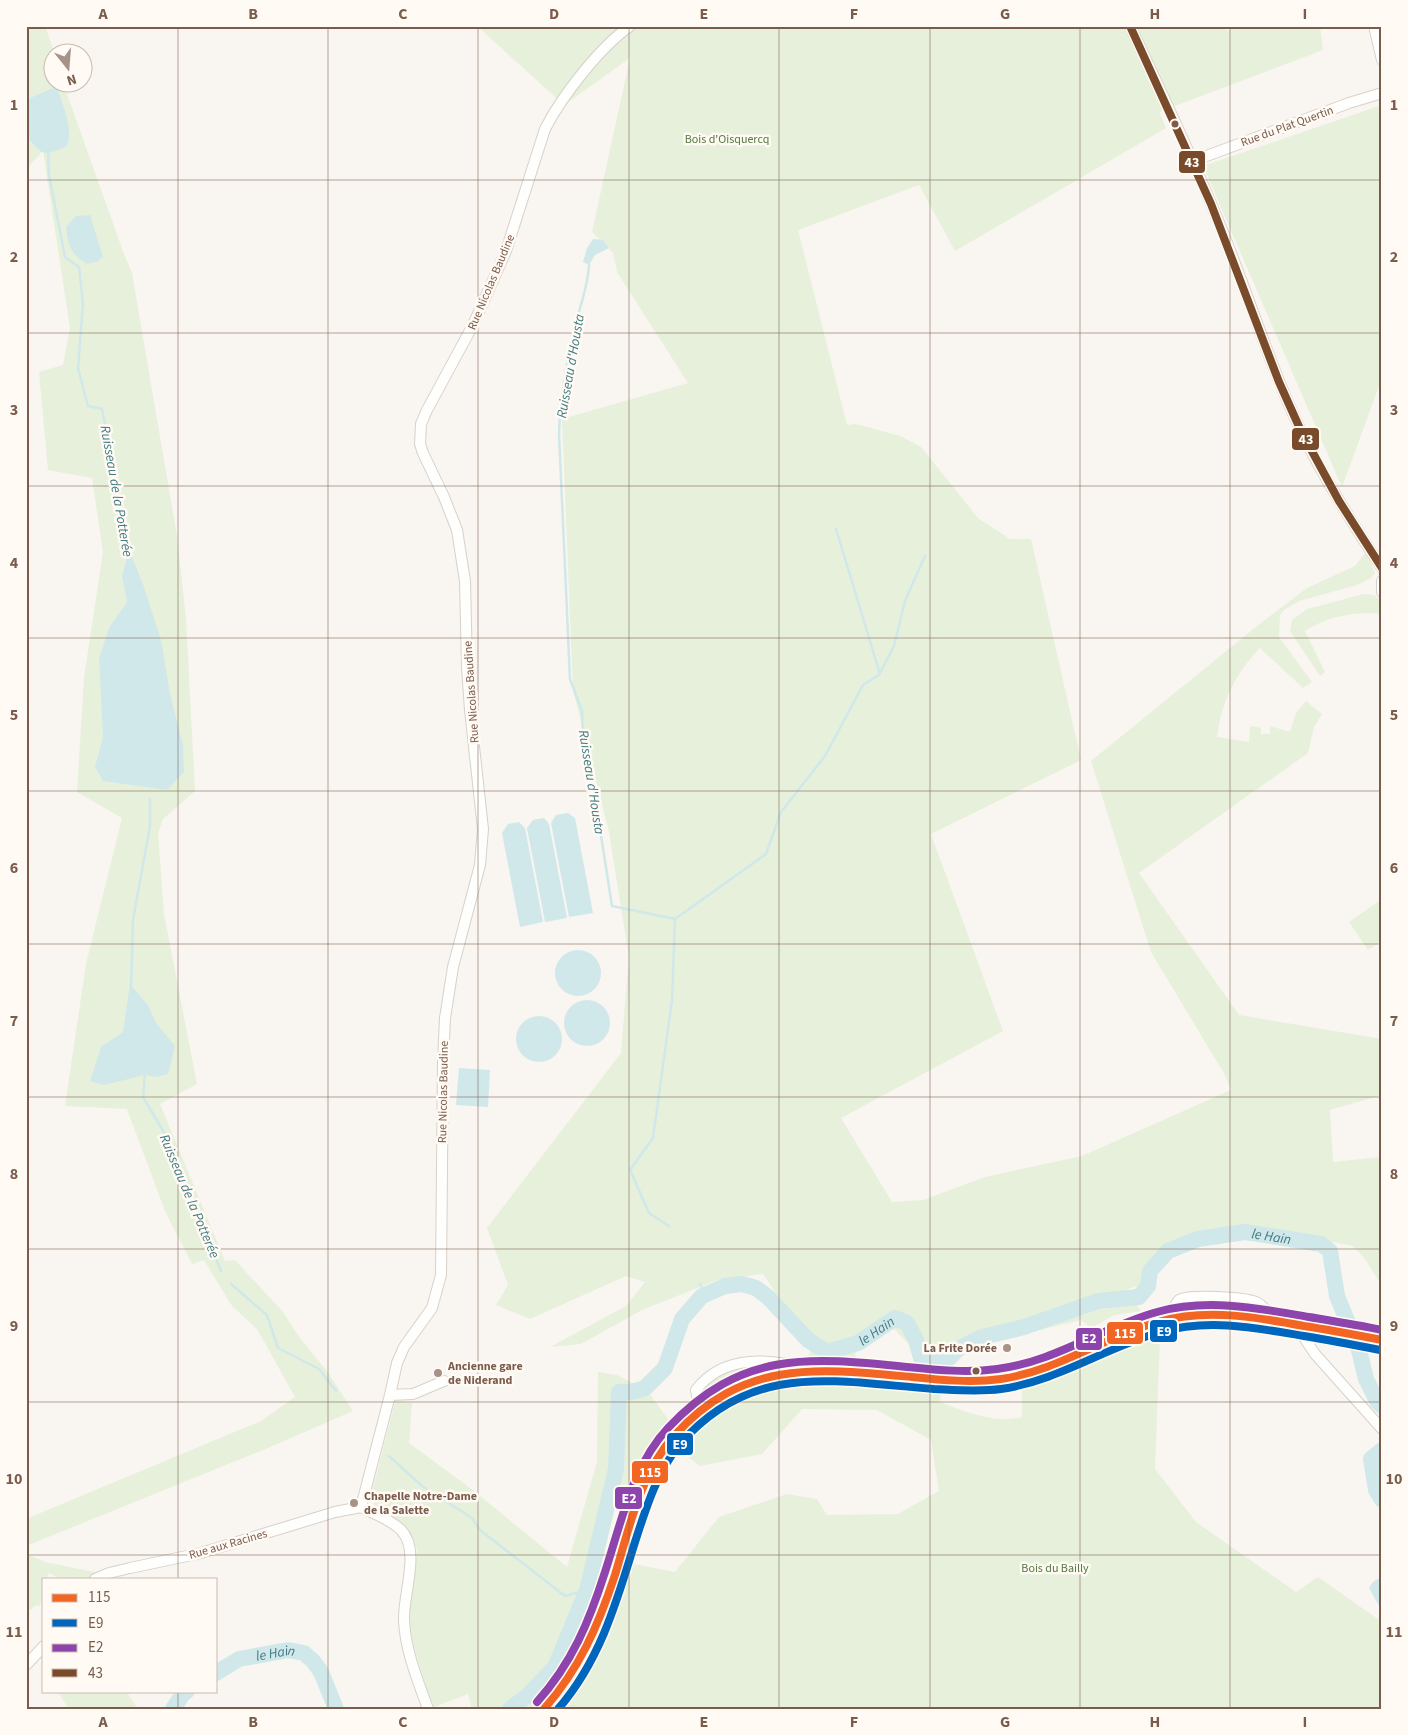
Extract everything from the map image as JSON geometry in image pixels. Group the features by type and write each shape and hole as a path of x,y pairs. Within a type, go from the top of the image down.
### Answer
{"main road":[{"path":"544,1709 559,1694 576,1670 591,1643 636,1508 652,1470 671,1439 702,1407 730,1389 778,1373 814,1370 836,1370 958,1380 1001,1379 1043,1369 1137,1330 1172,1318 1195,1315 1244,1315 1382,1340"}],"street":[{"name":"Rue Nicolas Baudine","path":"361,1507 400,1354 432,1308 441,1275 442,1062 445,1018 453,967 480,865 483,828 470,710 467,667 467,600 461,548 452,516 423,453 419,434 427,410 473,325 506,252 545,129 557,106 596,57 620,33 630,26"},
{"path":"1130,26 1193,161 1222,229 1280,382 1301,430 1328,483 1382,568"},
{"path":"1374,26 1382,60"},
{"name":"Rue du Plat Quertin","path":"1193,161 1349,103 1382,93"},
{"path":"1382,581 1382,592"},
{"path":"1172,1318 1175,1304 1181,1299 1209,1296 1258,1303 1274,1320"},
{"path":"1295,1324 1315,1354 1382,1429"},
{"path":"702,1407 696,1390 710,1375 734,1364 748,1361 779,1362 814,1370"},
{"path":"390,1395 413,1394 444,1380"},
{"path":"361,1507 382,1517 396,1527 404,1534 409,1544 411,1556 404,1601 404,1621 411,1659 428,1709"},
{"name":"Rue aux Racines","path":"97,1578 109,1573 201,1553 335,1512 361,1507"},
{"path":"26,1665 42,1648"}],"green space":[{"path":"26,26 45,26 51,42 42,42 42,92 66,92 132,273 177,536 186,619 195,791 163,819 158,833 164,914 197,1084 160,1104 225,1261 235,1260 283,1312 299,1337 327,1371 353,1411 263,1450 26,1546 26,1519 261,1421 295,1397 257,1329 232,1306 204,1260 192,1264 165,1211 127,1109 65,1106 86,964 122,818 77,792 84,678 103,552 92,478 48,470 39,372 63,365 70,328 43,151 29,166 26,161"},
{"name":"Bois d'Oisquercq","path":"477,26 1225,26 1226,31 1241,26 1320,26 1323,50 1159,112 1166,128 955,251 919,185 798,230 847,425 856,424 900,436 921,447 978,518 1010,539 1031,539 1081,760 931,834 1003,1031 841,1118 892,1202 923,1200 985,1177 1082,1156 1231,1090 1225,1075 1151,952 1091,761 1262,622 1307,588 1355,566 1365,553 1375,573 1371,578 1357,585 1299,601 1284,610 1280,615 1279,637 1312,682 1303,688 1260,648 1243,668 1231,689 1222,711 1217,737 1249,742 1250,726 1261,728 1261,734 1270,734 1270,726 1290,732 1296,713 1306,701 1322,714 1314,727 1308,753 1139,873 1239,1015 1382,1039 1382,1095 1330,1110 1333,1162 1382,1157 1382,1286 1365,1259 1353,1246 1270,1230 1172,1243 1142,1272 1142,1297 1136,1286 1126,1290 1141,1311 1114,1315 1091,1328 1081,1320 1027,1333 991,1339 971,1347 951,1362 922,1357 892,1327 856,1350 853,1366 809,1358 810,1346 798,1337 797,1324 763,1274 720,1279 642,1310 581,1344 550,1347 626,1306 645,1282 626,1276 530,1319 496,1305 508,1285 487,1228 621,1053 629,958 609,832 573,690 562,419 688,383 617,272 613,253 592,232 630,58 564,105"},
{"path":"1382,105 1382,378 1342,487 1203,166"},
{"path":"1364,594 1374,595 1382,601 1382,614 1362,613 1332,618 1305,631 1325,672 1320,676 1290,631 1292,620 1307,609"},
{"path":"1382,899 1382,941 1368,950 1349,922"},
{"name":"Bois du Bailly","path":"1160,1335 1155,1469 1196,1522 1296,1592 1318,1577 1382,1622 1382,1709 558,1709 600,1648 629,1563 675,1572 719,1517 787,1494 817,1499 827,1515 898,1514 939,1491 931,1440 877,1410 802,1409 762,1454 700,1466 675,1447 706,1420 749,1396 807,1379 941,1392 940,1402 980,1416 1012,1419 1022,1417 1022,1390"},
{"path":"760,1365 762,1370 722,1385 700,1398 699,1393 718,1375 742,1367"},
{"path":"598,1372 617,1375 647,1390 670,1422 610,1515 581,1643 551,1688 531,1709 472,1709 468,1694 432,1708 413,1644 408,1615 417,1549 402,1525 377,1510 371,1496 395,1402 412,1403 409,1443 474,1491 567,1567 597,1462"},
{"path":"26,1554 45,1562 99,1573 91,1578 58,1578 49,1573 47,1578 42,1578 42,1598 40,1605 34,1606 31,1610 26,1608"},
{"path":"58,1692 89,1692 91,1694 93,1692 127,1692 138,1709 69,1709"}],"water":[{"path":"44,92 59,92 68,124 69,139 67,146 48,153 44,153 36,148 26,136 26,100"},
{"path":"90,215 103,257 98,261 87,264 73,252 66,227 76,216"},
{"path":"593,239 603,240 609,248 595,255 589,265 583,262 587,248"},
{"path":"129,550 143,584 161,640 170,694 183,745 184,772 167,790 103,781 95,767 103,737 99,659 109,628 127,602 122,576"},
{"path":"568,813 575,818 593,913 569,917 551,823 556,815"},
{"path":"544,818 549,824 567,918 545,922 527,828 533,820"},
{"path":"519,822 525,828 543,922 520,927 502,833 508,824"},
{"path":"578,950 591,954 597,960 601,973 597,986 591,992 578,996 565,992 559,986 555,973 559,960 565,954"},
{"path":"130,984 148,1005 156,1023 175,1046 168,1074 156,1077 145,1075 104,1085 90,1081 101,1047 123,1032"},
{"path":"587,1000 600,1004 606,1010 610,1023 606,1036 600,1042 587,1046 574,1042 568,1036 564,1023 568,1010 574,1004"},
{"path":"539,1016 552,1020 558,1026 562,1039 558,1052 552,1058 539,1062 526,1058 520,1052 516,1039 520,1026 526,1020"},
{"path":"459,1068 490,1070 488,1107 456,1105"},
{"path":"1381,1577 1382,1611 1369,1588 1373,1582"}],"waterway":[{"name":"Ruisseau de la Potterée","path":"48,153 49,175 65,257 79,267 83,304 78,368 88,406 102,409 129,553"},
{"name":"Ruisseau d'Housta","path":"589,265 568,359 559,434 570,679 582,711 583,738 597,810 612,906 675,919 672,1000 653,1138 630,1170 649,1213 669,1226"},
{"path":"675,919 766,854 781,812 825,756 863,685 880,674 836,529"},
{"path":"880,673 894,646 905,601 925,556"},
{"name":"Ruisseau de la Potterée","path":"131,986 133,920 150,826 150,799"},
{"name":"Ruisseau de la Potterée","path":"145,1073 143,1097 169,1141 221,1271"},
{"name":"le Hain","path":"510,1709 527,1696 555,1667 587,1590 616,1469 619,1392 632,1392 645,1388 665,1368 682,1319 702,1296 725,1286 742,1284 756,1288 768,1297 808,1340 827,1352 858,1343 895,1318 907,1323 916,1340 921,1358 938,1362 949,1358 958,1349 982,1337 1024,1327 1098,1301 1139,1297 1148,1286 1150,1271 1168,1251 1198,1239 1245,1232 1321,1244 1330,1251 1337,1296 1359,1350 1366,1379 1377,1401 1382,1406"},
{"name":"Ruisseau de la Potterée","path":"231,1284 267,1315 278,1348 319,1369 336,1391"},
{"name":"Ruisseau d'Housta","path":"700,1284 706,1295"},
{"name":"le Hain","path":"1382,1450 1371,1459 1376,1490 1382,1500"},
{"name":"Ruisseau de la Potterée","path":"389,1456 422,1486 472,1518 480,1530 565,1596 587,1590"},
{"name":"le Hain","path":"218,1672 239,1659 288,1650 304,1653 321,1672 336,1709"},
{"name":"le Hain","path":"173,1709 186,1692"}],"transit line":[{"name":"43","path":"1130,26 1211,204 1279,382 1301,431 1339,501 1382,568"},
{"name":"E2","path":"537,1702 570,1657 586,1625 622,1515 645,1460 668,1428 695,1403 722,1384 750,1372 778,1364 808,1361 839,1361 952,1371 997,1369 1018,1365 1059,1352 1137,1318 1176,1308 1195,1306 1214,1305 1252,1308 1382,1330"},
{"name":"115","path":"544,1709 568,1678 595,1629 615,1575 637,1502 652,1467 674,1436 700,1411 727,1393 755,1381 783,1374 813,1371 956,1381 1001,1379 1042,1369 1138,1328 1194,1315 1249,1317 1382,1340"},
{"name":"E9","path":"558,1709 585,1671 606,1630 648,1503 665,1466 680,1444 708,1417 737,1399 767,1388 798,1382 830,1381 959,1390 1001,1389 1042,1379 1141,1338 1179,1328 1197,1326 1215,1325 1268,1330 1380,1350"}],"place":[{"name":"La Frite Dorée","path":"1007,1348"},
{"name":"Ancienne gare de Niderand","path":"438,1373"},
{"name":"Chapelle Notre-Dame de la Salette","path":"354,1503"}]}
